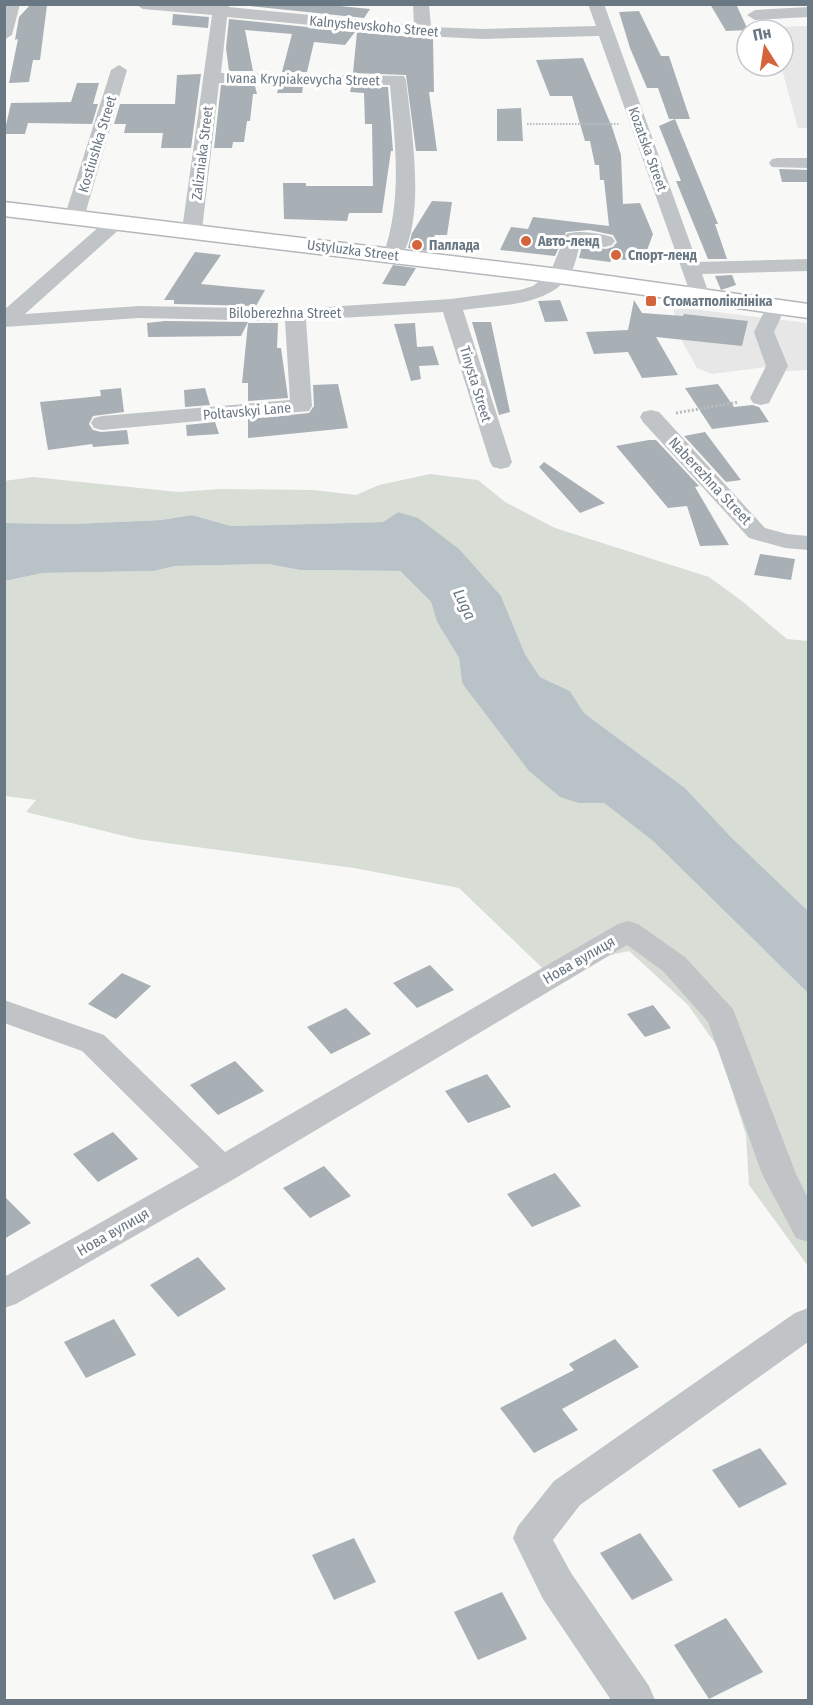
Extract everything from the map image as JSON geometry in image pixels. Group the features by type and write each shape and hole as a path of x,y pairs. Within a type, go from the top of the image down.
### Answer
{"main road":[{"name":"Ustyluzka Street","path":"4,210 393,255 699,294 808,311"}],"street":[{"path":"4,35 12,4"},
{"name":"Kalnyshevskoho Street","path":"143,4 221,8 287,19 423,31 483,34 606,32"},
{"path":"287,19 298,4"},
{"path":"421,4 423,31"},
{"name":"Kozatska Street","path":"596,4 699,294"},
{"name":"Zalizniaka Street","path":"192,230 221,8"},
{"path":"755,15 808,12"},
{"name":"Kostiushka Street","path":"74,218 119,70"},
{"name":"Ivana Krypiakevycha Street","path":"211,78 398,80 406,166 401,238 393,255"},
{"path":"778,163 808,163"},
{"path":"5,321 116,222"},
{"path":"559,276 573,238 605,241"},
{"path":"691,268 808,265"},
{"name":"Biloberezhna Street","path":"5,321 139,312 295,315 452,306 524,296 540,290 559,276"},
{"name":"Tinysta Street","path":"452,306 501,462"},
{"path":"761,398 777,366 764,332 776,306"},
{"name":"Poltavskyi Lane","path":"102,423 301,406 295,315"},
{"name":"Naberezhna Street","path":"651,417 757,533 785,541 808,543"},
{"name":"Нова вулиця","path":"4,1294 222,1170 628,931 674,964 722,1017 779,1174 808,1229"},
{"path":"4,1011 93,1043 222,1170"},
{"path":"634,1701 557,1586 532,1538 567,1493 808,1323"}],"path":[{"path":"527,124 638,124"},
{"path":"651,417 761,398"}],"shaded area":[{"path":"795,26 808,26 808,128 798,128 784,78 795,78"},
{"path":"683,308 808,323 808,370 788,371 766,367 712,374 697,368 677,332 674,310"},
{"path":"430,474 478,480 505,502 555,528 709,577 787,639 808,641 808,911 732,838 685,788 584,713 570,691 540,677 525,654 501,596 398,512 383,522 231,526 192,515 161,520 73,524 5,523 4,481 33,477 178,492 221,489 313,490 356,495 379,485"},
{"path":"268,564 300,570 400,571 431,602 437,622 459,658 462,683 579,803 604,803 653,841 808,993 808,1266 749,1185 746,1135 719,1049 688,1005 629,951 606,956 558,983 459,888 354,868 137,839 26,812 36,800 5,796 5,581 43,573 154,571 175,566"}],"water":[{"name":"Luga","path":"398,512 418,518 459,549 501,596 525,654 540,677 570,691 584,713 685,788 732,838 808,911 808,993 653,841 604,803 579,803 560,797 529,771 462,683 459,658 437,622 431,602 400,571 300,570 268,564 175,566 154,571 43,573 5,581 5,523 73,524 161,520 192,515 231,526 383,522"}],"building":[{"path":"31,4 47,5 40,60 33,60 29,82 9,83 18,39 15,40 19,17"},
{"path":"231,4 320,4 370,9 364,18"},
{"path":"710,4 736,4 742,18 735,18 735,31 726,31"},
{"path":"639,11 661,56 669,56 690,119 669,119 658,88 647,88 630,48 619,12"},
{"path":"173,14 209,17 208,28 172,25"},
{"path":"229,19 355,32 345,45 314,42 307,72 282,72 292,34 245,30 253,71 229,71 226,48"},
{"path":"357,32 433,39 434,92 429,92 437,151 416,151 406,75 353,73"},
{"path":"583,58 612,127 621,155 623,204 640,203 653,234 643,261 612,259 610,262 579,258 582,246 606,249 613,247 617,242 613,235 589,230 566,232 555,256 500,250 511,227 528,229 533,217 609,226 604,180 600,180 599,165 595,165 590,141 585,141 572,96 550,96 536,60"},
{"path":"201,74 191,148 161,148 163,133 124,133 126,124 114,124 120,104 175,104 177,75"},
{"path":"77,83 99,83 93,104 98,104 92,124 28,123 25,134 4,134 11,103 71,102"},
{"path":"221,85 255,86 257,94 253,94 250,121 247,121 244,142 233,142 232,148 214,148"},
{"path":"279,86 303,86 302,93 277,93"},
{"path":"351,87 388,87 393,151 391,151 382,213 349,213 347,221 284,219 283,183 306,183 306,186 373,186 372,124 365,124 364,93 350,92"},
{"path":"521,108 523,141 497,141 497,109"},
{"path":"675,119 718,224 715,224 727,259 708,259 676,181 681,181 659,126"},
{"path":"779,169 808,170 808,182 782,182"},
{"path":"432,201 452,202 447,235 435,235 426,251 408,248 412,233"},
{"path":"195,252 221,255 201,284 265,290 256,306 174,304 174,300 164,300"},
{"path":"393,265 416,268 405,286 382,284"},
{"path":"732,275 736,285 721,290 715,276"},
{"path":"560,300 568,321 545,322 538,301"},
{"path":"634,300 642,313 683,316 684,314 748,321 742,346 656,337 678,375 642,378 628,352 594,354 586,332 628,330"},
{"path":"165,321 248,322 241,336 148,337 147,323"},
{"path":"472,322 491,322 510,412 499,415"},
{"path":"248,323 278,323 277,348 281,348 288,398 248,401 248,383 242,383"},
{"path":"415,323 417,347 433,346 439,365 419,366 421,379 411,381 394,324"},
{"path":"338,384 348,428 248,438 248,419 309,413 314,406 313,385"},
{"path":"718,384 734,407 752,405 759,407 769,422 712,429 685,388"},
{"path":"121,388 124,412 93,416 89,424 93,430 101,432 127,430 129,444 93,447 92,444 48,450 40,402 101,396 100,390"},
{"path":"205,388 210,405 185,407 184,390"},
{"path":"215,422 219,434 187,436 186,425"},
{"path":"705,432 741,480 726,482 684,436"},
{"path":"656,440 699,486 695,487 729,545 700,546 687,506 668,508 616,446"},
{"path":"544,462 605,503 580,513 539,467"},
{"path":"760,554 795,559 791,580 754,575"},
{"path":"430,965 454,990 417,1008 393,983"},
{"path":"122,973 151,986 116,1019 88,1004"},
{"path":"653,1005 671,1028 645,1037 627,1014"},
{"path":"346,1008 371,1034 331,1054 307,1027"},
{"path":"235,1061 264,1091 218,1115 190,1085"},
{"path":"487,1074 511,1107 468,1123 445,1091"},
{"path":"113,1132 138,1159 98,1182 73,1154"},
{"path":"324,1166 351,1196 310,1218 283,1188"},
{"path":"555,1173 581,1206 532,1227 507,1194"},
{"path":"4,1196 31,1223 4,1239"},
{"path":"198,1257 226,1289 178,1317 150,1285"},
{"path":"114,1319 136,1355 86,1378 64,1342"},
{"path":"615,1339 639,1367 562,1409 578,1430 534,1453 500,1408 574,1370 569,1364"},
{"path":"760,1448 787,1484 739,1508 712,1470"},
{"path":"640,1533 673,1580 632,1600 600,1553"},
{"path":"354,1538 376,1582 334,1600 312,1555"},
{"path":"502,1592 527,1639 478,1660 454,1612"},
{"path":"726,1618 763,1672 709,1699 674,1645"}],"place":[{"name":"Авто-ленд","path":"526,241"},
{"name":"Паллада","path":"417,245"},
{"name":"Спорт-ленд","path":"616,255"},
{"name":"Стоматполіклініка","path":"651,301"}]}
